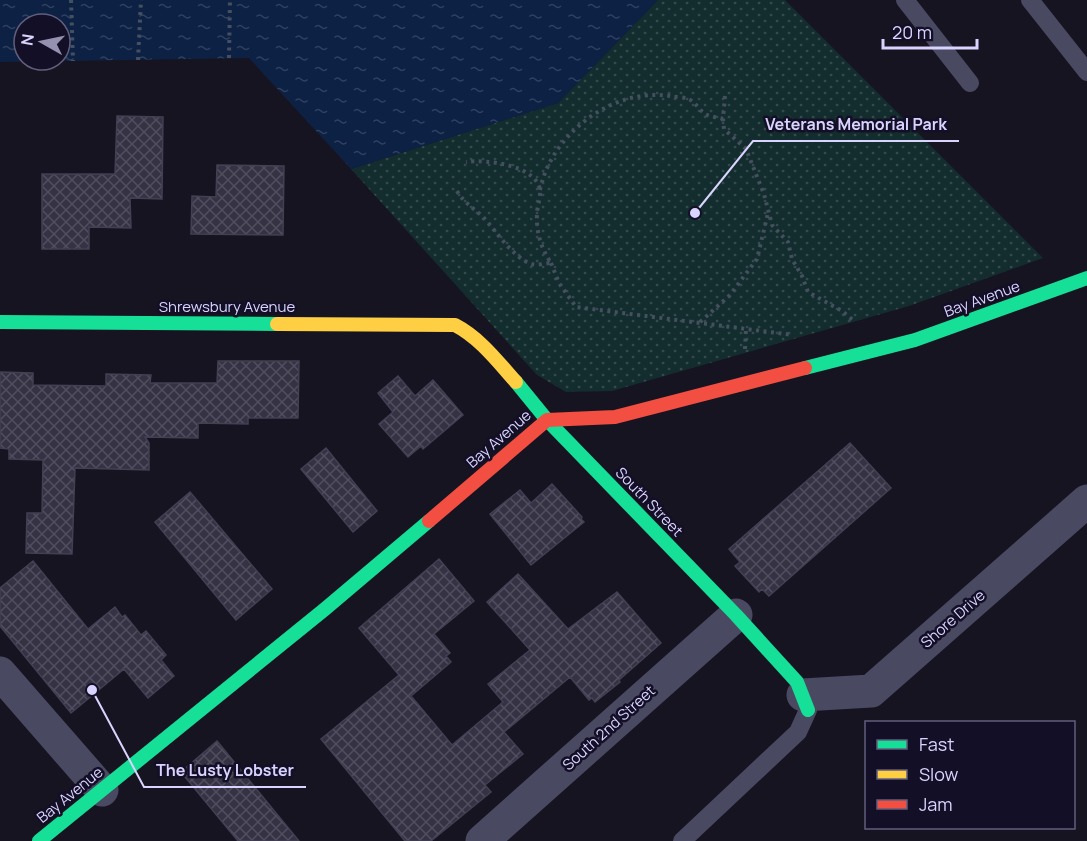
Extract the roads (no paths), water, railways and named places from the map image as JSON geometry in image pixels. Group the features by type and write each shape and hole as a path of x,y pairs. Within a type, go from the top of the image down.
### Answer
{"street":[{"name":"Bay Avenue","path":"39,841 325,609 547,420 615,417 915,340 1087,278"},
{"name":"Shrewsbury Avenue","path":"0,322 455,325"},
{"name":"South Street","path":"455,325 466,331 487,350 547,420 736,615 797,682 806,703"},
{"name":"Shore Drive","path":"806,703 871,692 1087,501"},
{"name":"South 2nd Street","path":"482,841 736,615"},
{"path":"0,673 102,790"}],"lane":[{"path":"905,0 970,83"},
{"path":"1030,0 1087,72"},
{"path":"682,841 798,732 806,703"}],"water":[{"path":"0,0 658,0 558,103 351,169 249,58 72,61 72,12 12,12 12,62 0,62"}],"place":[{"name":"Veterans Memorial Park","path":"695,213"},
{"name":"The Lusty Lobster","path":"92,690"}]}
